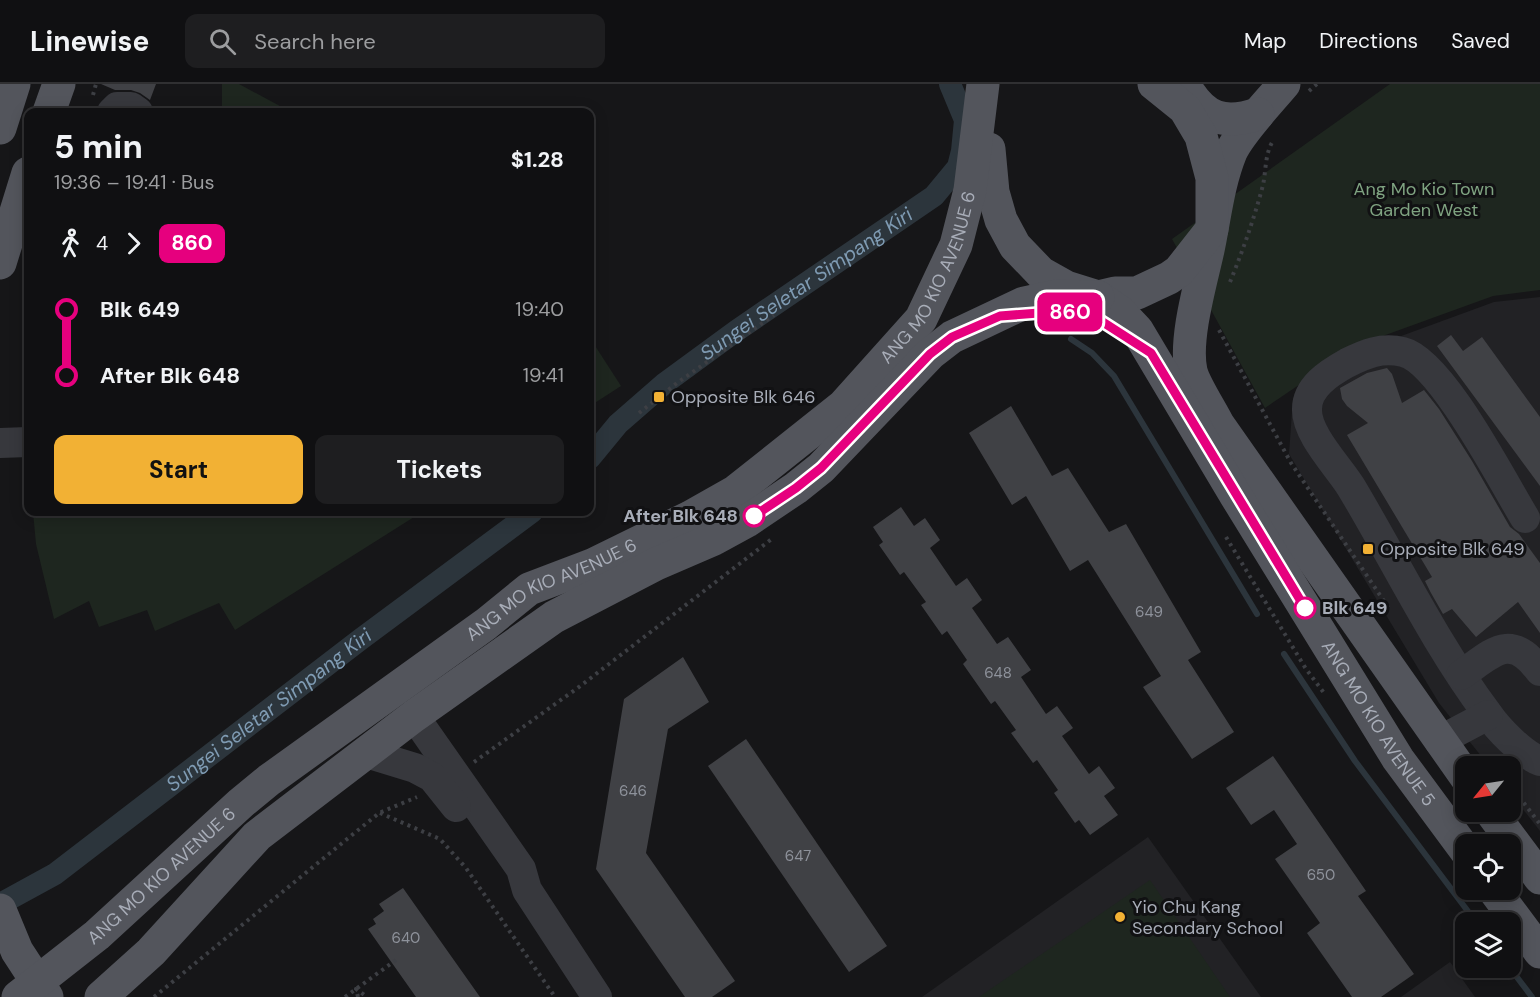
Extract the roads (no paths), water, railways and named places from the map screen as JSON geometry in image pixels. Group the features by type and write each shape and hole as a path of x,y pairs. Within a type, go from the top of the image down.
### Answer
{"main road":[{"path":"0,128 14,84"},
{"path":"50,108 59,84"},
{"path":"984,84 993,192 1001,220 1016,246 1041,273 1066,287 1098,297"},
{"name":"ANG MO KIO AVENUE 6","path":"34,992 269,780 486,624 529,589 592,565 690,517 736,491 843,406 921,319 956,245 970,190 984,84"},
{"path":"1154,84 1185,109 1201,136 1212,178 1212,229"},
{"path":"1184,84 1199,106 1223,120 1239,120 1267,125"},
{"path":"1212,229 1216,197 1232,151 1267,125 1293,91"},
{"path":"0,263 24,186"},
{"name":"ANG MO KIO AVENUE 6","path":"101,997 151,952 257,836 414,716 554,617 656,564 714,539 747,521 796,488 821,468 930,354 952,337 1024,303 1056,296 1098,297 1115,293 1137,293 1169,278 1189,260 1212,229"},
{"name":"ANG MO KIO AVENUE 5","path":"1212,229 1190,343 1191,372 1398,759 1455,836"},
{"path":"956,245 983,236 993,239 1006,248 1015,268 1018,282 1014,296 1000,316"},
{"name":"ANG MO KIO AVENUE 5","path":"1098,297 1120,312 1137,330 1271,524 1455,762"},
{"path":"1000,316 1065,311 1095,317 1151,353"},
{"path":"1498,822 1540,878"},
{"path":"1501,900 1540,952"},
{"path":"0,910 34,992"}],"street":[{"path":"116,108 132,108"},
{"path":"1525,518 1460,410 1431,370 1404,352 1376,350 1366,353 1332,371 1309,396 1306,411 1316,437 1350,485 1445,653 1488,715 1524,752 1540,761"},
{"path":"0,442 24,442"},
{"path":"1461,675 1504,648 1513,648 1523,652 1540,671"},
{"path":"1439,741 1488,715"},
{"path":"414,716 521,869 527,890 597,997"},
{"path":"366,753 415,768 432,777 508,880 527,890"}],"waterway":[{"name":"Sungei Seletar Simpang Kiri","path":"594,453 618,424 665,383 736,331 934,196 958,167 962,151 965,120 950,84"},
{"name":"Sungei Seletar Simpang Kiri","path":"860,246 874,244"},
{"path":"1071,339 1092,353 1114,376 1257,614"},
{"name":"Sungei Seletar Simpang Kiri","path":"0,904 55,874 361,639 527,516"},
{"path":"1284,654 1355,761 1468,912"},
{"path":"1518,978 1532,997"}],"place":[{"name":"Opposite Blk 646","path":"659,397"},
{"name":"After Blk 648","path":"754,516"},
{"name":"Opposite Blk 649","path":"1368,549"},
{"name":"Blk 649","path":"1305,608"},
{"name":"Yio Chu Kang Secondary School","path":"1120,917"}],"park label":[{"name":"Ang Mo Kio Town Garden West","path":"1424,199"}]}
